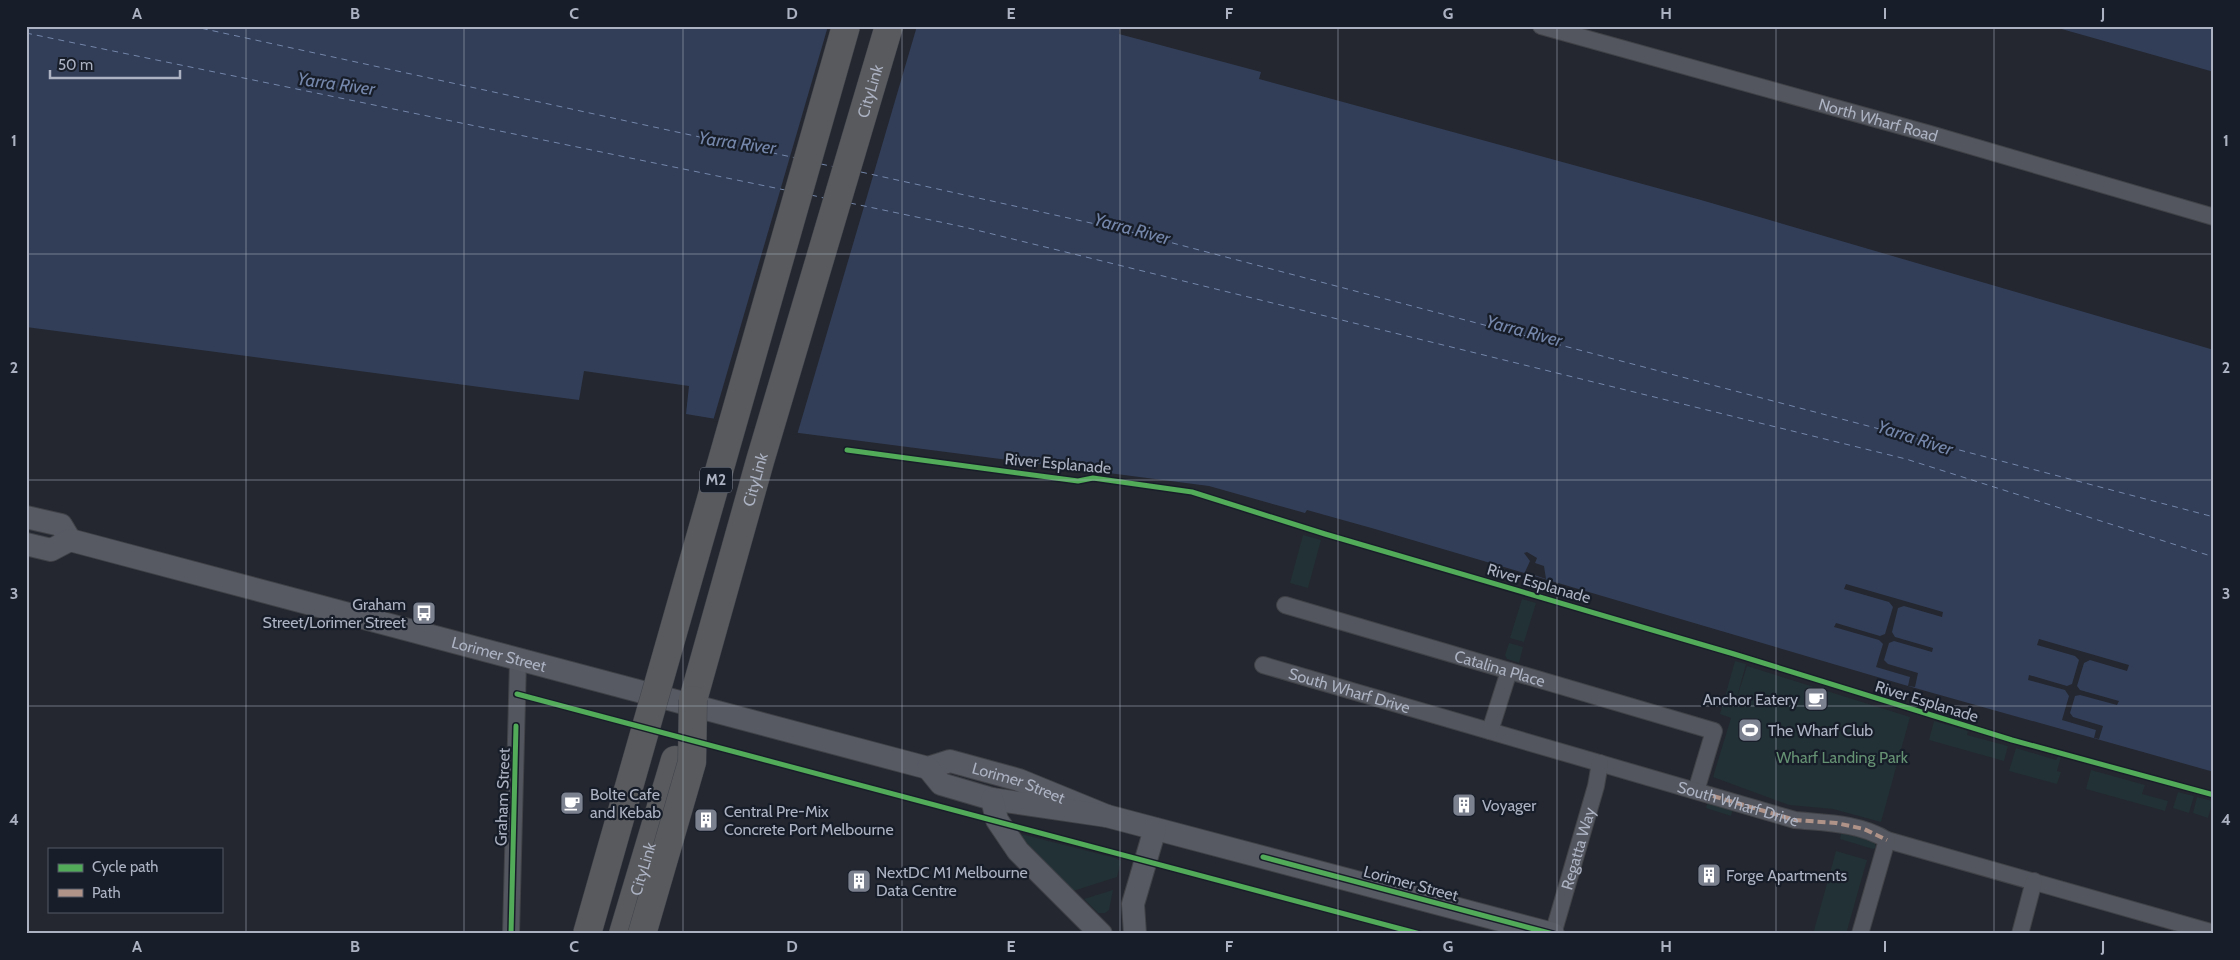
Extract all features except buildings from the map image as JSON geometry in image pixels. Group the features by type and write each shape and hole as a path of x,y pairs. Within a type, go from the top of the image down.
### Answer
{"highway":[{"name":"M2","path":"587,934 846,26"},
{"name":"CityLink","path":"623,934 889,26"},
{"name":"M2","path":"642,934 692,762 693,700"}],"main road":[{"path":"26,517 61,525 70,540 51,550 26,544"},
{"name":"Lorimer Street","path":"70,540 518,661 928,768 950,761 1019,780 1107,816"},
{"name":"Lorimer Street","path":"928,768 941,784 992,799 1107,816 1553,934"},
{"path":"992,799 997,820 1018,851 1102,934"},
{"path":"1135,934 1133,904 1155,829"}],"street":[{"name":"North Wharf Road","path":"1541,26 1920,132 2214,218"},
{"name":"Catalina Place","path":"1285,605 1714,731 1696,791"},
{"name":"Graham Street","path":"511,934 518,661"},
{"name":"South Wharf Drive","path":"1263,665 1795,820 1836,823 1864,829 1887,840 2034,881 2203,932"},
{"path":"1490,731 1508,670"},
{"name":"Regatta Way","path":"1553,934 1596,786 1600,763"},
{"path":"1860,934 1887,840"},
{"path":"2020,934 2034,881"}],"green space":[{"path":"1303,535 1321,540 1308,588 1290,583"},
{"path":"1522,599 1536,603 1524,642 1510,638"},
{"path":"1509,643 1523,647 1519,663 1507,659 1505,655"},
{"name":"Wharf Landing Park","path":"1735,661 1746,664 1735,704 1747,666 1910,717 1881,822 1833,809 1789,805 1713,777 1731,718 1720,714"},
{"path":"1934,721 1968,731 1967,735 2008,746 2004,761 1929,740"},
{"path":"2016,748 2056,760 2058,756 2061,757 2057,771 2061,772 2057,784 2009,771"},
{"path":"2091,770 2145,785 2142,794 2168,801 2165,811 2086,789"},
{"path":"2178,792 2194,796 2189,813 2173,808"},
{"path":"2197,797 2213,801 2208,818 2193,813"},
{"path":"1708,801 1733,809 1731,816 1706,808"},
{"path":"1017,833 1115,858 1121,861 1117,877 1073,891"},
{"path":"1857,833 1875,841 1876,848 1873,849 1840,839 1841,834"},
{"path":"1836,851 1867,860 1846,934 1813,934"},
{"path":"1113,890 1109,910 1105,913 1098,913 1084,899"}],"water":[{"name":"Yarra River","path":"26,26 1120,26 1119,34 1261,72 1259,79 1701,200 2214,350 2214,772 1908,686 1375,529 1307,510 1305,513 1209,486 799,433 686,414 689,386 584,371 579,400 26,327"},
{"path":"2051,26 2214,26 2214,72"}],"pier":[{"path":"828,26 917,26 797,435 713,421"},
{"path":"1527,552 1537,558 1535,563 1544,566 1546,579 1525,572 1530,561 1524,553"},
{"path":"1846,584 1943,612 1942,617 1904,606 1898,608 1892,632 1895,637 1933,648 1932,652 1894,641 1889,643 1884,660 1888,664 1918,673 1915,687 1908,686 1910,677 1876,667 1883,644 1879,640 1834,627 1836,623 1880,636 1885,634 1893,607 1889,602 1844,589"},
{"path":"2039,639 2129,665 2127,671 2090,660 2084,663 2077,686 2080,690 2119,701 2117,705 2080,695 2075,696 2070,713 2073,717 2103,726 2099,739 2094,738 2096,730 2062,720 2069,696 2065,690 2028,680 2029,675 2067,686 2072,684 2079,660 2075,656 2037,645"}],"ferry route":[{"path":"191,26 796,158"},
{"path":"26,33 785,190"},
{"path":"821,164 835,167"},
{"path":"861,172 1127,231 2214,517"},
{"path":"811,195 824,198"},
{"path":"850,203 964,227 1906,459 2214,557"}],"marked path":[{"path":"1713,796 1795,820 1836,823 1864,829 1887,840"}],"cycle path":[{"name":"River Esplanade","path":"847,450 1078,481 1093,478 1192,492 1325,534 1734,654 2012,740 2214,795"},
{"path":"517,694 1420,934"},
{"path":"511,934 516,726"},
{"path":"1263,857 1553,934"}],"place":[{"name":"Graham Street/Lorimer Street","path":"424,613"},
{"name":"Anchor Eatery","path":"1816,699"},
{"name":"The Wharf Club","path":"1750,730"},
{"name":"Bolte Cafe and Kebab","path":"572,803"},
{"name":"Voyager","path":"1464,805"},
{"name":"Central Pre-Mix Concrete Port Melbourne","path":"706,820"},
{"name":"Forge Apartments","path":"1709,875"},
{"name":"NextDC M1 Melbourne Data Centre","path":"859,881"}]}
